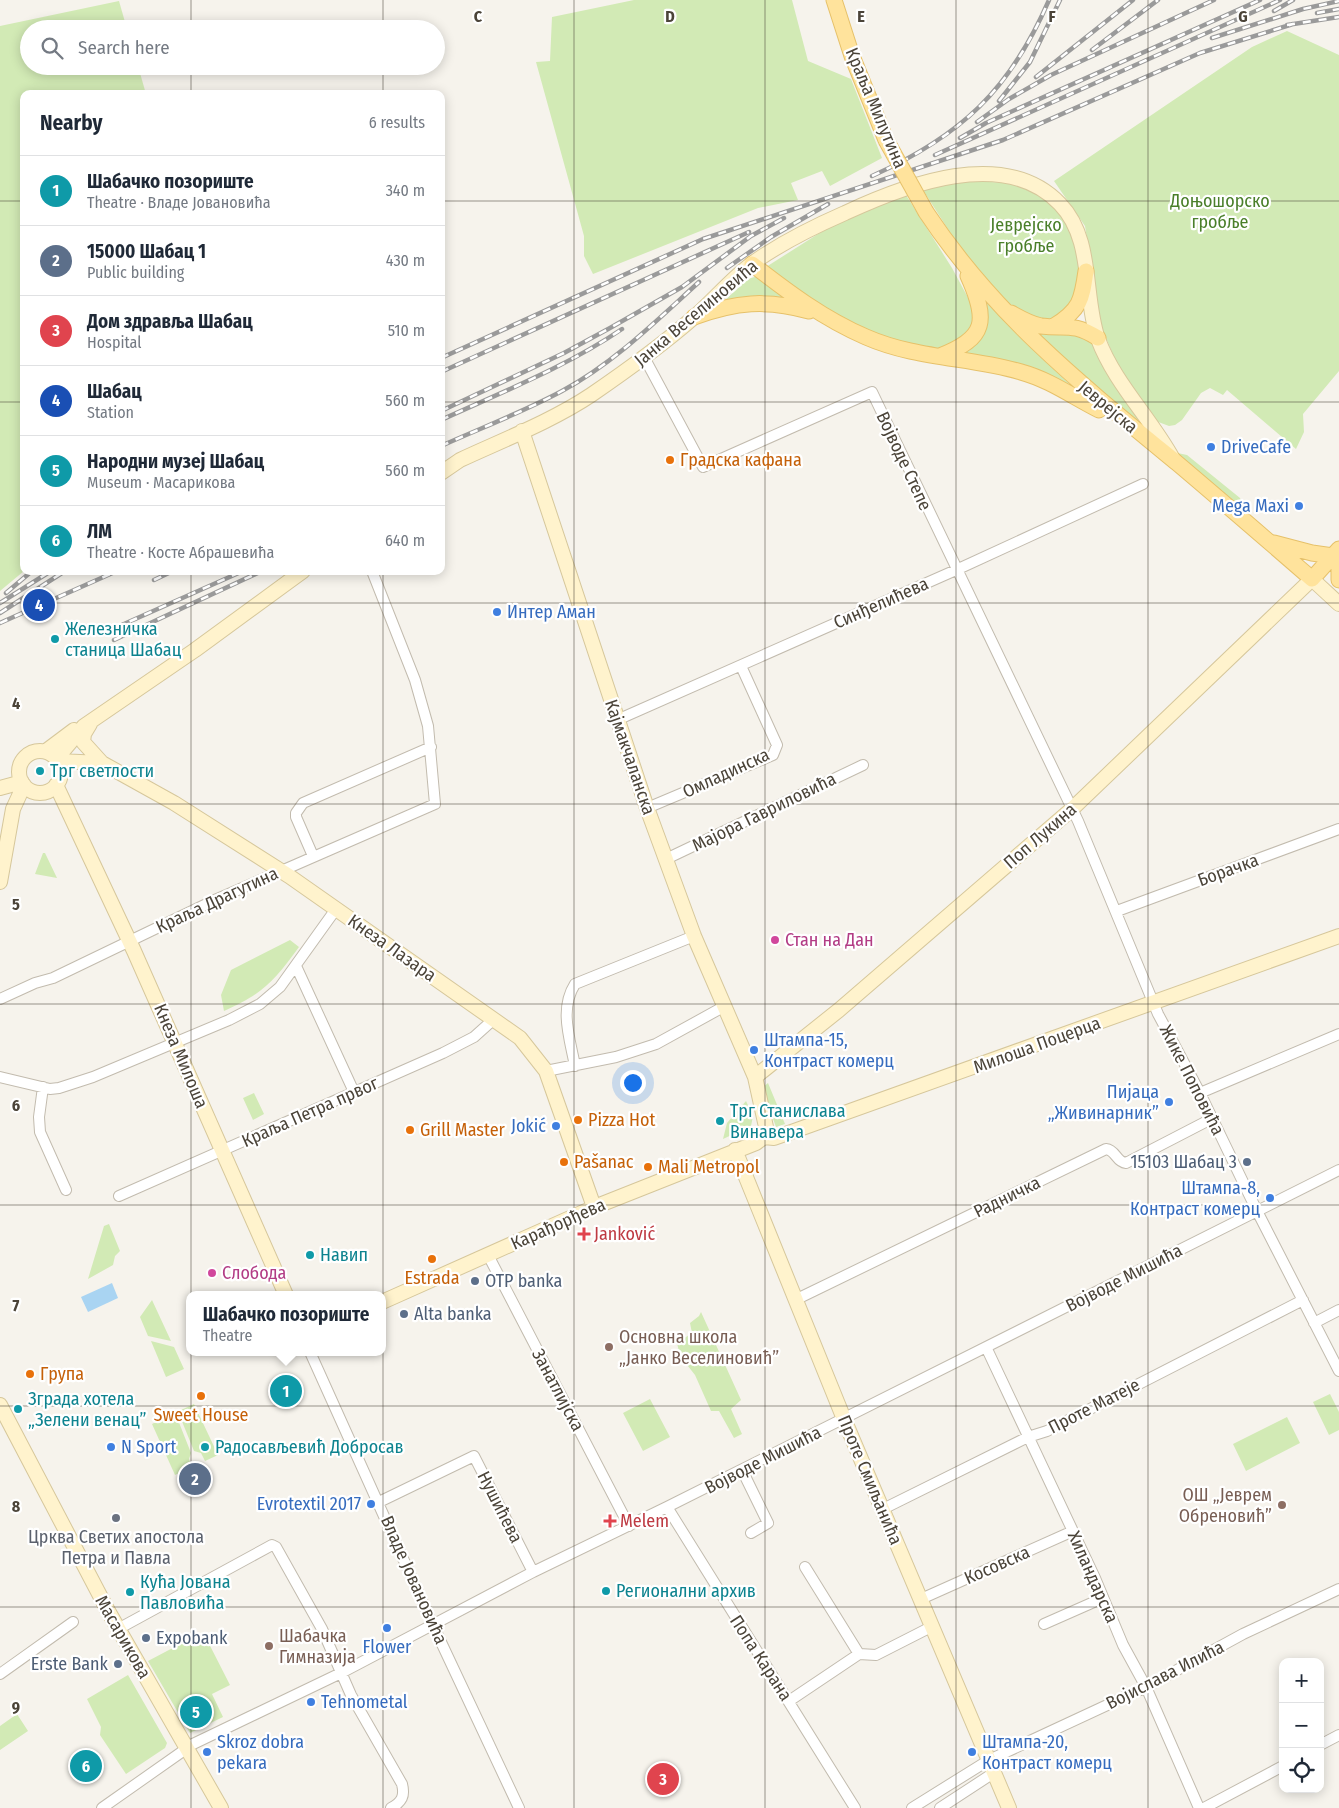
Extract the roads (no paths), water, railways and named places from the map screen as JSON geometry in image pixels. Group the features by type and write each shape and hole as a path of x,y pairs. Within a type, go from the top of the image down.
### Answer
{"main road":[{"name":"Краља Милутина","path":"834,0 852,56 886,140 926,212"},
{"name":"Јеврејска","path":"926,212 960,259 1001,308 1051,358 1312,579"},
{"path":"938,357 961,348 972,339 980,326 980,309 960,259"},
{"path":"752,264 789,293 826,316 867,337 904,350 1020,372 1059,387 1097,409 1113,412"},
{"path":"1054,326 1076,310 1082,295 1086,271"},
{"path":"694,317 722,307 761,302 786,304 826,316"},
{"path":"1001,308 1040,326 1082,328 1098,338"},
{"path":"1270,542 1312,554 1337,555"},
{"path":"1312,579 1337,555"},
{"path":"1337,555 1339,580"}],"street":[{"name":"Јанка Веселиновића","path":"445,470 460,460 522,431 589,396 644,357 694,317 724,287 752,264 813,227 891,191 928,180 993,175 1030,183 1048,192 1062,206 1074,225 1083,250 1098,338 1121,385 1162,439 1175,462"},
{"name":"Војводе Степе","path":"644,357 703,467 872,392 1072,809"},
{"name":"Кајмакчаланска","path":"522,431 647,808 694,936 756,1077 766,1127 764,1136"},
{"name":"Синђелићева","path":"618,720 956,570 1143,484"},
{"path":"58,781 54,757 64,736 84,726 195,650 298,575"},
{"path":"314,856 296,817 296,813 303,803 432,747 415,680 374,575"},
{"path":"1312,579 1339,604"},
{"name":"Поп Лукина","path":"756,1077 839,1010 1072,809 1312,579"},
{"name":"Омладинска","path":"647,808 774,755 777,744 740,666"},
{"path":"13,816 39,792 50,790 58,781 82,767 102,763 98,756 85,745 83,739 86,730 96,717"},
{"name":"Краља Драгутина","path":"0,999 35,983 53,978 281,870 435,804 432,747"},
{"path":"0,882 22,779 21,764 30,753 54,757"},
{"name":"Кнеза Лазара","path":"54,757 102,763 174,803 281,870 494,1019 525,1043 546,1071 594,1207"},
{"name":"Мајора Гавриловића","path":"666,859 863,765"},
{"path":"0,788 22,779"},
{"path":"0,782 22,779 39,792"},
{"name":"Кнеза Милоша","path":"58,781 284,1291"},
{"name":"Кнеза Милоша","path":"39,792 74,819"},
{"path":"0,795 12,803 13,816"},
{"name":"Жике Поповића","path":"1072,809 1117,911 1153,1003 1213,1118 1256,1211 1339,1371"},
{"name":"Борачка","path":"1117,911 1339,829"},
{"path":"0,1077 42,1087 59,1088 72,1085 227,1021 260,1004 280,987 336,909"},
{"path":"575,1066 566,1010 570,993 575,984 694,936"},
{"name":"Милоша Поцерца","path":"735,1150 756,1143 764,1136 774,1138 1339,936"},
{"path":"296,966 354,1092"},
{"path":"546,1071 575,1066 656,1044 725,1006"},
{"name":"Краља Петра првог","path":"119,1196 222,1152 466,1042 482,1031 494,1019"},
{"path":"1200,1092 1339,1034"},
{"path":"42,1087 39,1117 40,1132 66,1190"},
{"name":"Радничка","path":"797,1299 1106,1149 1113,1152 1120,1162 1126,1163 1213,1118"},
{"name":"Карађорђева","path":"386,1300 594,1207 735,1150"},
{"name":"Проте Смиљанића","path":"735,1150 797,1299 844,1419 884,1508 1010,1808"},
{"name":"Војводе Мишића","path":"102,1808 186,1748 341,1673 533,1572 742,1470 1339,1170"},
{"name":"Занатлијска","path":"488,1255 629,1526"},
{"name":"Проте Матеје","path":"884,1508 1028,1437 1055,1426 1303,1300"},
{"path":"1314,1323 1339,1310"},
{"name":"Хиландарска","path":"986,1347 1073,1531 1124,1645 1146,1687 1199,1808"},
{"name":"Владе Јовановића","path":"312,1356 433,1625 519,1808"},
{"name":"Масарикова","path":"0,1405 118,1629 221,1808"},
{"name":"Нушићева","path":"379,1502 474,1456 533,1572"},
{"path":"742,1470 768,1523 751,1533"},
{"name":"Попа Карана","path":"667,1507 713,1584 789,1701 855,1808"},
{"name":"Косовска","path":"921,1599 1073,1531"},
{"path":"118,1629 272,1545 279,1550 322,1629 341,1673 402,1784 403,1797 399,1803 391,1808"},
{"path":"805,1567 859,1654"},
{"name":"Војислава Илића","path":"992,1766 1146,1687 1243,1634 1339,1589"},
{"path":"1044,1624 1103,1598"},
{"path":"0,1674 73,1622"},
{"path":"789,1701 859,1654 876,1655 933,1626"},
{"path":"1324,1743 1339,1735"},
{"path":"912,1808 992,1766"},
{"path":"940,1808 992,1766"},
{"path":"1204,1808 1279,1768"}],"water":[{"path":"112,1283 118,1298 88,1312 81,1297"}],"railway":[{"path":"872,176 904,161 932,144 979,107 999,85 1017,60 1034,32 1049,0"},
{"path":"999,101 1030,62 1060,0"},
{"path":"1036,77 1133,0"},
{"path":"1092,50 1158,0"},
{"path":"977,122 1009,99 1051,75 1214,0"},
{"path":"960,138 986,123 1260,0"},
{"path":"935,155 1280,0"},
{"path":"1274,11 1293,0"},
{"path":"1212,38 1303,9 1339,1"},
{"path":"1317,13 1339,9"},
{"path":"1287,25 1339,17"},
{"path":"445,356 703,239 1003,140 1200,53 1293,24"},
{"path":"727,268 771,237 828,204"},
{"path":"445,409 564,353 610,328 682,287 751,236 784,218"},
{"path":"445,370 749,232"},
{"path":"445,444 532,406 581,380 634,341 699,282"},
{"path":"445,418 556,367 601,343 622,329"},
{"path":"6,593 27,575"},
{"path":"0,603 45,575"},
{"path":"0,613 59,575"},
{"path":"0,623 108,575"},
{"path":"154,580 165,575"},
{"path":"115,628 234,575"},
{"path":"114,640 253,575"}],"place":[{"name":"DriveCafe","path":"1211,447"},
{"name":"Градска кафана","path":"670,460"},
{"name":"Mega Maxi","path":"1299,506"},
{"name":"Шабац","path":"39,605"},
{"name":"Интер Аман","path":"497,612"},
{"name":"Железничка станица Шабац","path":"55,639"},
{"name":"Трг светлости","path":"40,771"},
{"name":"Стан на Дан","path":"775,940"},
{"name":"Штампа-15, Контраст комерц","path":"754,1050"},
{"name":"Пијаца „Живинарник”","path":"1169,1102"},
{"name":"Pizza Hot","path":"578,1120"},
{"name":"Трг Станислава Винавера","path":"720,1121"},
{"name":"Jokić","path":"556,1126"},
{"name":"Grill Master","path":"410,1130"},
{"name":"Pašanac","path":"564,1162"},
{"name":"15103 Шабац 3","path":"1247,1162"},
{"name":"Mali Metropol","path":"648,1167"},
{"name":"Штампа-8, Контраст комерц","path":"1270,1198"},
{"name":"Janković","path":"584,1234"},
{"name":"Навип","path":"310,1255"},
{"name":"Estrada","path":"432,1259"},
{"name":"Слобода","path":"212,1273"},
{"name":"OTP banka","path":"475,1281"},
{"name":"Alta banka","path":"404,1314"},
{"name":"Основна школа „Јанко Веселиновић”","path":"609,1347"},
{"name":"Група","path":"30,1374"},
{"name":"Шабачко позориште","path":"286,1391"},
{"name":"Sweet House","path":"201,1396"},
{"name":"Зграда хотела „Зелени венац”","path":"18,1409"},
{"name":"N Sport","path":"111,1447"},
{"name":"Радосављевић Добросав","path":"205,1447"},
{"name":"15000 Шабац 1","path":"195,1479"},
{"name":"Evrotextil 2017","path":"371,1504"},
{"name":"ОШ „Јеврем Обреновић”","path":"1282,1505"},
{"name":"Црква Светих апостола Петра и Павла","path":"116,1518"},
{"name":"Melem","path":"610,1521"},
{"name":"Регионални архив","path":"606,1591"},
{"name":"Кућа Јована Павловића","path":"130,1592"},
{"name":"Flower","path":"387,1628"},
{"name":"Expobank","path":"146,1638"},
{"name":"Шабачка Гимназија","path":"269,1646"},
{"name":"Erste Bank","path":"118,1664"},
{"name":"Tehnometal","path":"311,1702"},
{"name":"Народни музеј Шабац","path":"196,1712"},
{"name":"Skroz dobra pekara","path":"207,1752"},
{"name":"Штампа-20, Контраст комерц","path":"972,1752"},
{"name":"ЛМ","path":"86,1766"},
{"name":"Дом здравља Шабац","path":"663,1779"}],"park label":[{"name":"Доњошорско гробље","path":"1220,211"},
{"name":"Јеврејско гробље","path":"1026,235"}]}
